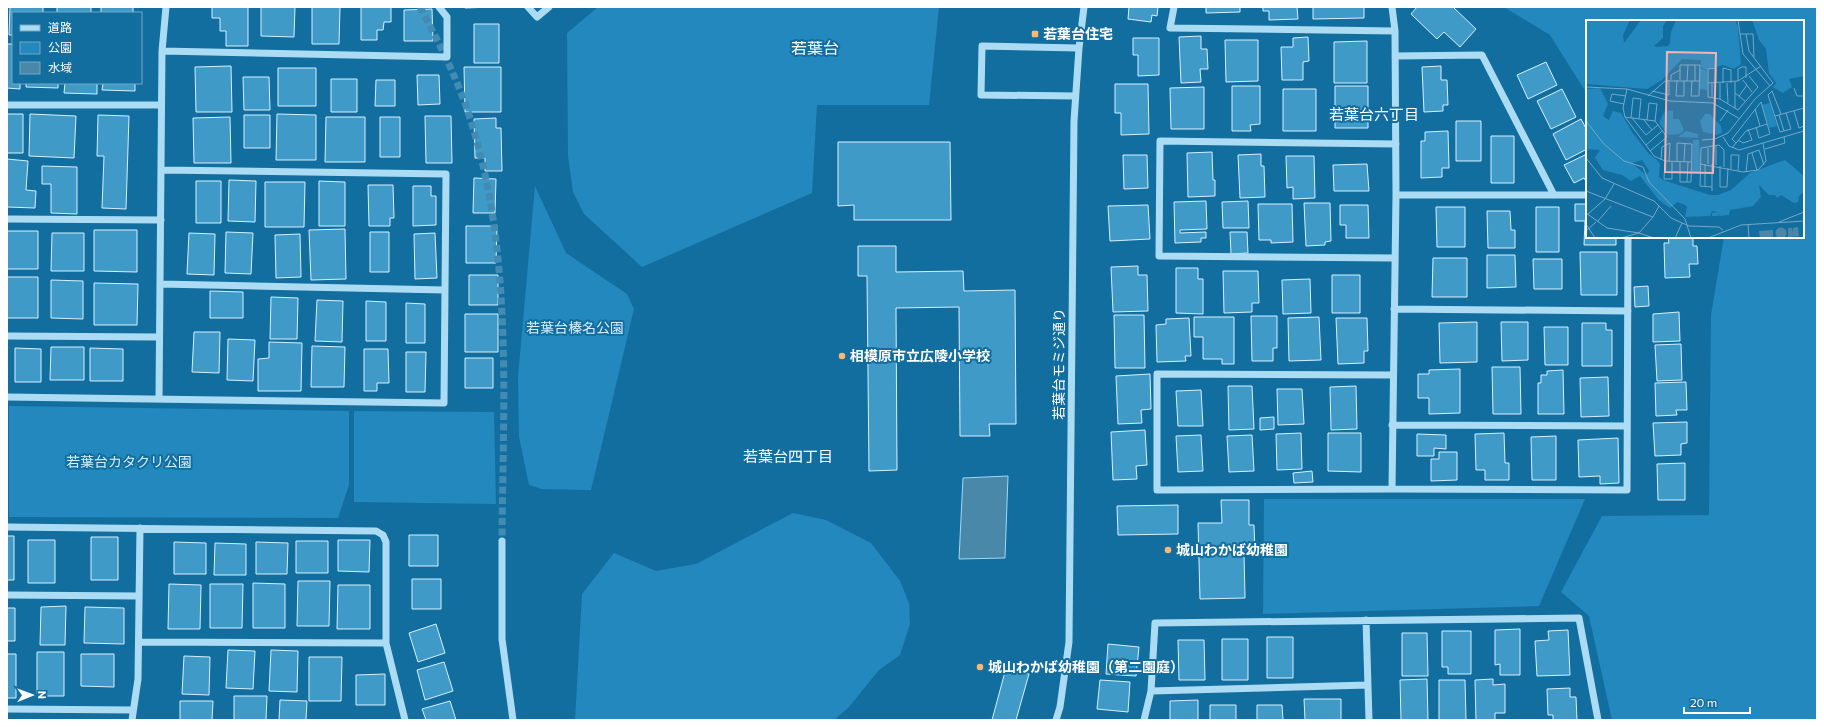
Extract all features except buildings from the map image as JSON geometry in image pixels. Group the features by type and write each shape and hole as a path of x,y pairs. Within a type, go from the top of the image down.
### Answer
{"street":[{"path":"159,398 158,337 162,170 161,104 162,51 166,7"},
{"path":"162,51 447,57 447,16 439,7"},
{"path":"528,7 537,17 549,7"},
{"name":"若葉台モミジ通り","path":"1056,720 1060,707 1069,642 1076,96 1079,48 1084,7"},
{"path":"1174,7 1170,28 1395,31"},
{"path":"1392,7 1395,31 1396,144 1392,489"},
{"path":"1076,96 982,95 982,46 1079,48"},
{"path":"1395,56 1482,55 1554,195"},
{"path":"7,105 161,104"},
{"path":"1394,258 1159,256 1160,141 1396,144"},
{"path":"7,397 444,403 446,174 162,170"},
{"path":"1396,195 1586,194"},
{"path":"7,219 161,220"},
{"path":"1393,375 1157,374 1157,490 1627,490 1628,238"},
{"path":"160,284 445,290"},
{"path":"1394,309 1628,311"},
{"path":"7,336 158,337"},
{"path":"1392,425 1627,426"},
{"path":"7,527 376,531 383,535 386,542 386,643 405,720"},
{"path":"132,720 138,679 140,642 140,528"},
{"path":"502,541 502,638 513,720"},
{"path":"7,595 139,596"},
{"path":"1144,720 1151,691 1155,623 1579,618 1598,720"},
{"path":"1366,620 1369,720"},
{"path":"140,642 386,643"},
{"path":"1151,691 1368,685"},
{"path":"7,709 133,710"}],"green space":[{"path":"598,7 939,7 929,105 817,105 812,193 642,267 584,214 573,192 568,156 567,33"},
{"path":"1504,7 1817,7 1817,720 1612,720 1589,616 1561,592 1602,516 1709,515 1711,315 1724,238 1804,238 1804,20 1586,20 1586,92 1550,35"},
{"name":"若葉台榛名公園","path":"535,186 566,253 627,294 634,309 591,490 542,489 529,485 519,437 518,377"},
{"name":"若葉台カタクリ公園","path":"9,406 349,411 349,485 338,518 9,517"},
{"path":"354,411 494,412 496,504 354,502"},
{"path":"1264,499 1585,499 1539,606 1263,614"},
{"path":"793,513 826,520 871,543 900,581 909,603 910,624 900,655 879,670 849,707 834,720 575,720 582,594 614,553 656,571 696,564"}],"water":[{"path":"1008,476 1005,558 959,559 963,478"}],"tunnel":[{"path":"420,7 451,68 466,106 481,159 492,212 499,266 504,376 502,541"}],"place":[{"name":"若葉台住宅","path":"1035,34"},
{"name":"相模原市立広陵小学校","path":"842,356"},
{"name":"城山わかば幼稚園","path":"1168,550"},
{"name":"城山わかば幼稚園（第二園庭）","path":"980,667"}],"district":[{"name":"若葉台","path":"815,48"},
{"name":"若葉台六丁目","path":"1374,115"},
{"name":"若葉台四丁目","path":"788,457"}]}
